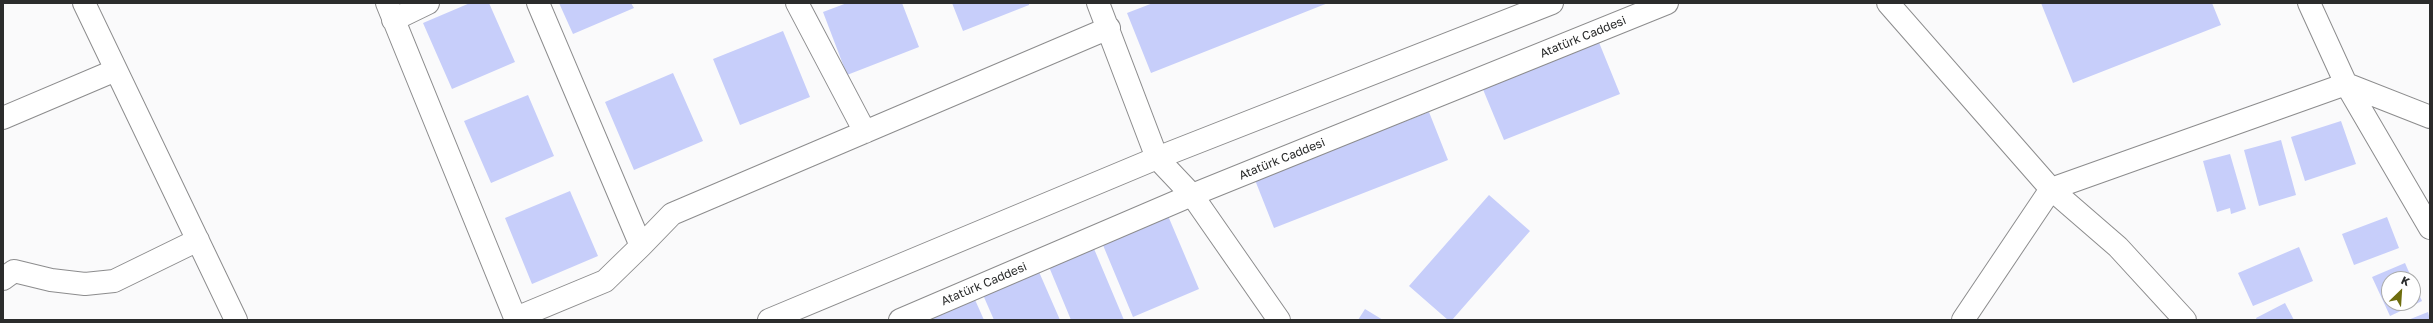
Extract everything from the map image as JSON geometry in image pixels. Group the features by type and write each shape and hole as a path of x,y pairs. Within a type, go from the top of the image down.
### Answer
{"street":[{"path":"84,3 236,320"},
{"path":"428,3 390,11 516,319 605,281 672,214 1109,28"},
{"path":"538,3 641,246"},
{"path":"798,3 865,132"},
{"path":"1098,3 1109,28 1157,158 1192,195 1279,320"},
{"path":"769,320 1157,158 1552,3"},
{"name":"Atatürk Caddesi","path":"900,320 1192,195 1667,3"},
{"path":"1888,3 2051,188 2118,247 2185,320"},
{"path":"2309,3 2346,84 2430,228"},
{"path":"3,118 116,70"},
{"path":"1963,320 2051,188 2346,84 2430,117"},
{"path":"3,279 14,271 51,280 85,284 114,281 198,240"}],"building":[{"path":"470,3 489,3 515,62 452,89 423,23"},
{"path":"559,3 631,3 634,8 573,34"},
{"path":"847,3 902,3 919,47 847,75 823,12"},
{"path":"952,3 1029,3 1029,5 963,31"},
{"path":"1153,3 1328,3 1151,73 1127,13"},
{"path":"2041,3 2212,3 2221,25 2073,83"},
{"path":"783,31 810,97 740,125 713,59"},
{"path":"1598,40 1620,94 1504,140 1482,87"},
{"path":"673,73 703,141 634,170 605,102"},
{"path":"528,95 554,156 491,183 464,121"},
{"path":"1429,112 1448,160 1274,228 1255,180"},
{"path":"2341,121 2356,164 2305,181 2291,137"},
{"path":"2281,140 2296,195 2259,206 2244,150"},
{"path":"2230,154 2246,209 2231,214 2230,208 2217,212 2203,161"},
{"path":"570,191 598,256 532,284 505,218"},
{"path":"1489,195 1530,231 1452,320 1448,320 1409,286"},
{"path":"1166,211 1199,289 1133,317 1100,238"},
{"path":"2387,217 2399,248 2354,265 2342,234"},
{"path":"1092,244 1124,320 1071,320 1047,262"},
{"path":"2299,247 2313,281 2253,306 2238,273"},
{"path":"2405,263 2408,271 2386,271"},
{"path":"1036,265 1060,320 994,320 980,288"},
{"path":"2381,273 2381,296 2372,277"},
{"path":"972,293 984,320 930,320 927,313"},
{"path":"2285,303 2294,320 2257,320 2256,318"},
{"path":"1365,309 1383,320 1358,320"},
{"path":"2388,311 2401,311 2390,316"},
{"path":"2428,312 2430,320 2408,320"}]}
